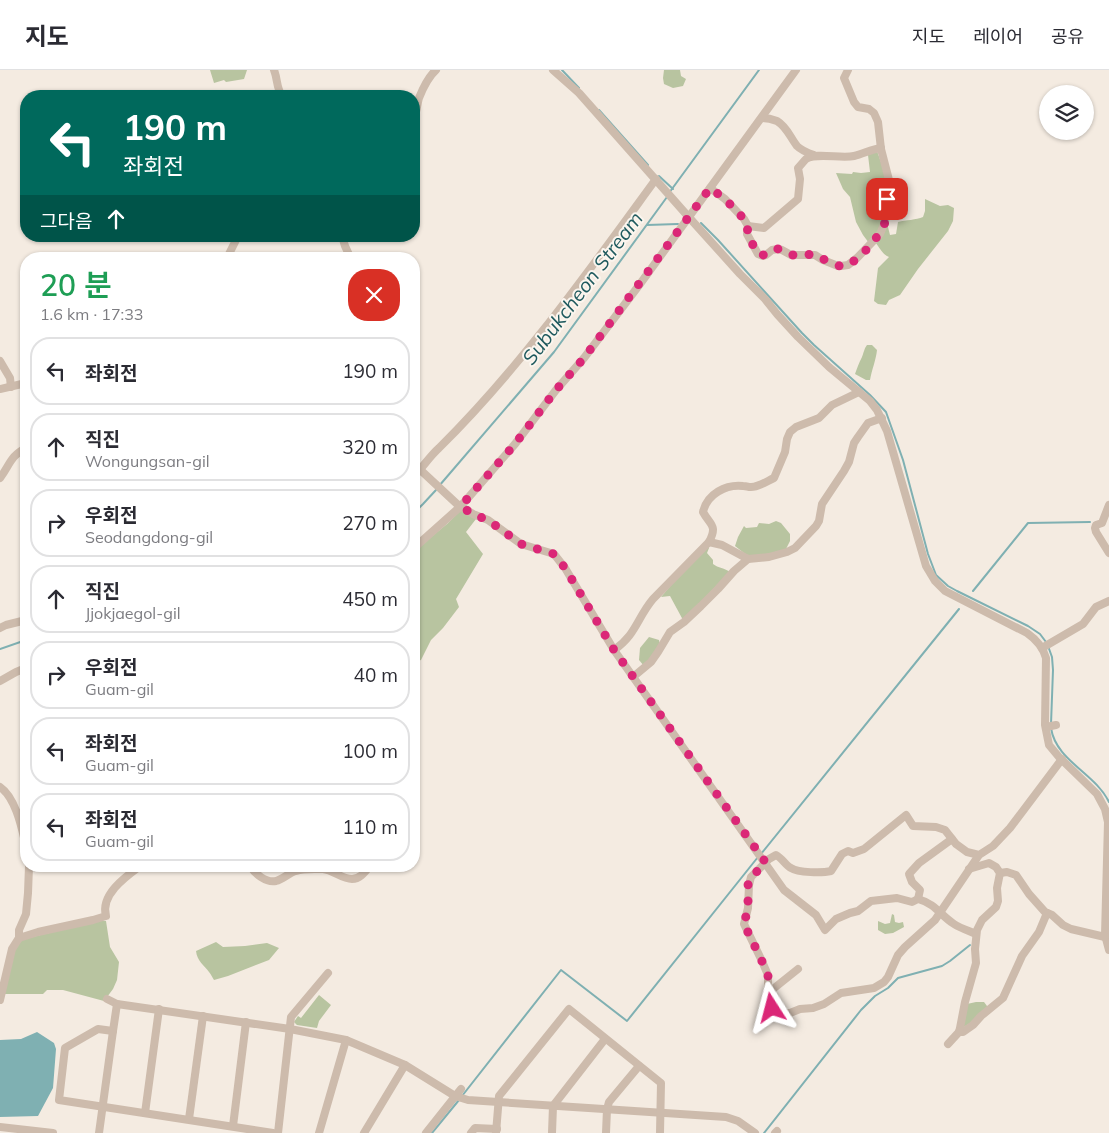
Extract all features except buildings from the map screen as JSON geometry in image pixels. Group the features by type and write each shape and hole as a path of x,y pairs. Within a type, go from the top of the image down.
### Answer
{"street":[{"path":"274,70 278,90"},
{"path":"420,97 424,87 436,70"},
{"path":"553,70 579,93 687,216 798,337 878,410 887,431 926,566 935,582 953,596 1027,633 1046,646"},
{"path":"420,542 459,505 515,444 584,358 796,70"},
{"path":"710,188 725,199 744,219 748,226 747,234 758,254 763,256 772,250 778,249 791,255 815,255 838,266 848,265 857,258 880,234 885,222 889,180 881,148 878,122 874,113 869,108 858,107 854,102 844,78 848,70"},
{"path":"762,118 779,122 797,146 805,152 814,155 833,157 853,156 881,148"},
{"path":"748,226 764,228 798,199 800,179 798,168 807,158 814,155"},
{"path":"656,179 534,341 462,425 435,452 422,471 459,505 472,514 488,520 521,544 554,554 565,568 614,650 784,890 816,915 825,930 836,918 858,911 871,901 897,898 912,902 918,899 927,902 956,926 976,934"},
{"path":"0,361 10,378 11,387"},
{"path":"0,389 20,385"},
{"path":"614,650 631,636 645,610 653,600 709,542 713,533 713,526 703,512 704,507 715,493 726,488 752,487 774,478 785,452 790,432 796,427 819,418 832,405 859,392"},
{"path":"709,542 722,545 748,559 768,557 795,548 819,521 822,504 849,462 854,443 858,437 868,423 882,418"},
{"path":"0,478 11,458 20,451"},
{"path":"1109,504 1107,516 1102,523 1096,525 1095,530 1109,553"},
{"path":"633,677 650,662 670,632 684,622 748,559"},
{"path":"1046,646 1083,624 1096,607 1109,601"},
{"path":"0,628 20,622"},
{"path":"1046,646 1050,745 1062,760 1097,794 1105,809 1108,822 1105,937 1109,950"},
{"path":"0,681 20,670"},
{"path":"979,855 967,852 956,844 945,830 936,827 913,826 906,815 864,849 853,852 848,851 842,854 831,871 824,873 790,868 776,855 762,858 748,885 748,908 744,924 768,975 768,992 773,1011 790,1013 800,1009 813,1008 824,1004 841,993 879,986 886,979 898,955 935,920 979,855 992,846 1010,828 1062,760"},
{"path":"0,787 10,798 20,820"},
{"path":"918,899 920,890 912,882 909,874 952,839"},
{"path":"948,1044 959,1032 976,963 977,930 982,920 996,907 998,901 997,888 1000,873 996,867 989,863 969,869"},
{"path":"0,1000 12,949 19,938 19,930 26,914 29,872"},
{"path":"19,938 106,916 104,911 106,899 123,879 132,872"},
{"path":"255,872 265,880 275,881 293,872"},
{"path":"334,872 345,878 352,879 359,878 364,872"},
{"path":"1000,873 1016,874 1029,894 1045,912 1071,929 1105,937"},
{"path":"959,1032 963,1032 973,1025 1003,998 1022,956 1039,932 1047,913"},
{"path":"768,992 798,969"},
{"path":"278,1133 292,1017 328,973"},
{"path":"107,999 117,1004 246,1022 346,1040 405,1065 455,1096 468,1100 726,1117 738,1121 755,1133"},
{"path":"99,1133 117,1004"},
{"path":"471,1133 475,1128 496,1131 499,1096 569,1009 662,1083 660,1133"},
{"path":"145,1113 159,1010"},
{"path":"189,1119 203,1016"},
{"path":"233,1126 246,1022"},
{"path":"113,1031 98,1029 65,1048 59,1100 273,1133"},
{"path":"552,1133 553,1106 605,1039"},
{"path":"319,1133 346,1040"},
{"path":"364,1133 405,1065"},
{"path":"606,1133 609,1102 639,1066"},
{"path":"426,1133 461,1089"},
{"path":"0,1127 53,1133"}],"green space":[{"path":"210,70 247,70 244,79 226,82 224,80 214,83"},
{"path":"664,70 680,70 681,76 686,79 683,86 673,88 664,84"},
{"path":"877,151 887,179 887,223 890,235 896,234 898,222 923,217 925,199 940,206 948,205 954,208 953,221 948,231 900,295 889,300 886,305 878,304 874,301 878,268 889,257 883,253 875,242 869,243 863,235 856,222 850,197 843,189 836,173 870,172 868,155"},
{"path":"867,345 872,345 877,350 870,380 855,374"},
{"path":"460,511 465,511 476,519 466,532 483,554 456,599 459,607 431,640 420,660 420,546"},
{"path":"776,521 781,523 790,534 790,541 786,549 778,553 749,557 735,546 744,526 746,528 757,527 759,523 769,524"},
{"path":"708,545 707,553 713,560 713,564 730,572 683,620 670,596 661,597"},
{"path":"649,637 659,640 660,646 644,666 639,660 640,648"},
{"path":"892,914 894,915 895,922 903,922 904,927 893,933 885,934 878,930 878,921 885,924 890,923"},
{"path":"99,921 106,921 110,947 119,962 117,980 104,1001 63,990 47,990 43,994 4,994 14,945 24,939"},
{"path":"216,942 223,947 267,943 279,948 269,960 214,980 199,960 196,951"},
{"path":"319,995 331,1005 319,1021 317,1028 297,1025 294,1022 298,1016 301,1018"},
{"path":"984,1002 989,1012 962,1028 967,1004"}],"water":[{"path":"37,1032 54,1043 56,1049 53,1088 38,1116 0,1117 0,1040 21,1039"}],"waterway":[{"path":"562,70 579,88"},
{"name":"Subukcheon Stream","path":"669,193 759,70"},
{"path":"599,110 648,165"},
{"path":"659,176 673,189"},
{"name":"Subukcheon Stream","path":"439,486 554,352 667,197"},
{"path":"701,223 802,333 886,412 903,460 928,554 936,575 957,591 1028,626 1040,634 1046,642"},
{"path":"647,225 678,224"},
{"name":"Subukcheon Stream","path":"420,507 436,490"},
{"path":"973,591 1028,523 1090,522"},
{"path":"761,854 959,609"},
{"name":"Subukcheon Stream","path":"0,649 20,642"},
{"path":"1048,646 1052,657 1053,670 1051,724"},
{"path":"1051,728 1054,739 1060,749 1095,783 1109,802"},
{"path":"462,1096 561,970 627,1021 758,857"},
{"path":"764,1133 861,1010 875,996 888,988 898,978 942,966 970,945"},
{"path":"432,1133 459,1100"}],"route":[{"path":"772,1008 768,992 768,975 744,924 748,908 748,885 751,877 766,863 614,650 565,568 554,554 521,544 488,520 472,514 461,506 515,444 556,390 584,358 710,188 725,199 744,219 748,226 747,234 758,254 763,256 772,250 778,249 791,255 815,255 841,266 848,265 857,258 880,234 885,222 887,199"}]}
